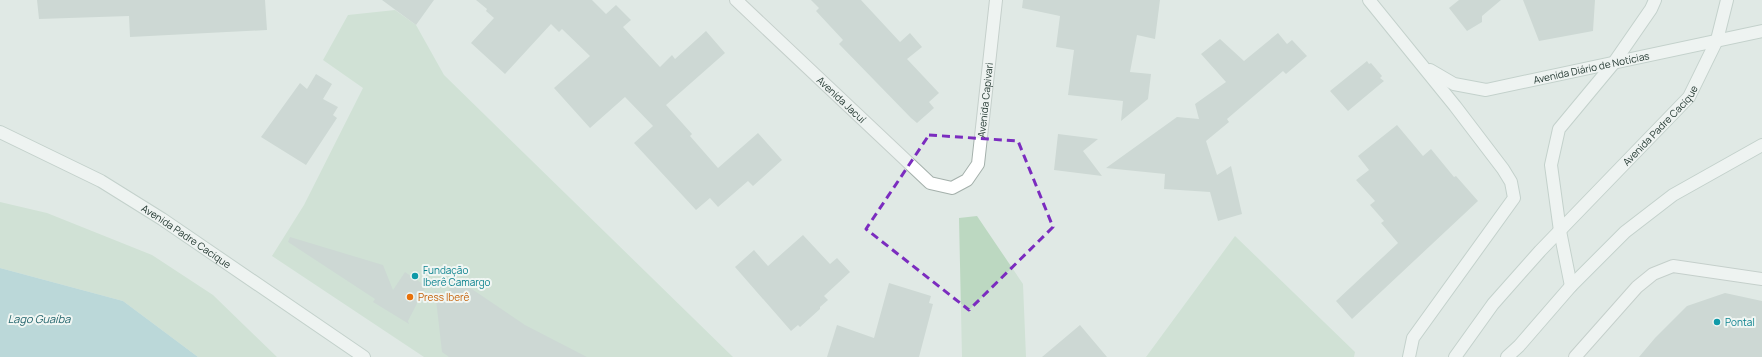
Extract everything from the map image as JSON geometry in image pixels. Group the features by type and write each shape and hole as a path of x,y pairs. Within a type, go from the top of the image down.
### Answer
{"main road":[{"name":"Avenida Jacuí","path":"736,0 930,183 952,188"},
{"name":"Avenida Capivari","path":"952,188 966,180 978,164 996,0"},
{"path":"1369,0 1424,67 1503,169 1511,182 1514,198 1413,338 1409,357"},
{"path":"1571,286 1560,231 1552,165 1559,129 1613,64 1652,9 1655,0"},
{"name":"Avenida Padre Cacique","path":"1456,357 1492,304 1540,251 1688,97 1717,40 1727,0"},
{"name":"Avenida Diário de Notícias","path":"1424,67 1454,84 1486,90 1762,31"},
{"name":"Avenida Padre Cacique","path":"0,132 108,185 162,219 364,357"},
{"path":"1507,357 1519,346 1571,286 1625,232 1673,194 1762,145"},
{"path":"1575,357 1637,287 1653,274 1673,266 1762,279"}],"highlighted area":[{"path":"929,135 1018,141 1053,227 969,310 866,229"}],"green space":[{"path":"395,10 416,25 444,75 733,357 424,357 272,256 304,205 363,88 323,60 348,15"},
{"path":"0,202 47,213 152,255 213,295 277,357 198,357 123,301 0,268"},
{"path":"977,216 1023,284 1026,357 962,357 959,218"},
{"path":"1235,236 1355,352 1354,357 1146,357"}],"water":[{"name":"Lago Guaíba","path":"0,268 123,301 198,357 0,357"}],"building":[{"path":"37,0 265,0 267,30 130,37 129,16 39,19"},
{"path":"382,0 434,0 416,25"},
{"path":"476,0 592,0 606,14 616,5 631,20 623,27 660,67 672,55 675,59 706,31 725,53 666,105 692,134 690,136 718,168 758,133 782,160 753,186 748,181 718,207 710,198 696,210 634,143 653,126 625,97 590,128 554,88 590,56 562,29 559,32 551,24 505,74 471,43 494,18 486,11 487,9"},
{"path":"811,0 861,0 900,42 910,33 922,47 907,59 939,93 929,102 934,108 917,123 911,118 839,44 843,40 816,11 819,8"},
{"path":"1023,0 1160,0 1155,39 1137,35 1130,72 1151,74 1148,99 1121,121 1123,101 1068,95 1074,50 1056,47 1060,16 1022,8"},
{"path":"1459,0 1501,0 1482,16 1482,22 1467,31 1449,8"},
{"path":"1523,0 1595,0 1593,31 1539,41"},
{"path":"1278,33 1287,44 1292,40 1307,56 1286,74 1283,71 1227,119 1229,122 1206,141 1217,175 1231,166 1242,214 1218,221 1210,192 1164,189 1165,174 1106,168 1177,117 1199,119 1195,104 1226,82 1201,54 1220,39 1244,61"},
{"path":"1367,61 1369,64 1371,63 1382,76 1380,78 1384,81 1348,111 1330,91"},
{"path":"316,74 332,84 323,99 338,107 333,115 337,118 306,165 261,137 300,83 307,89"},
{"path":"1397,125 1423,156 1431,149 1454,177 1456,176 1478,201 1352,319 1336,301 1398,243 1381,223 1384,221 1370,205 1375,201 1356,180 1369,170 1358,156"},
{"path":"1058,134 1098,139 1083,151 1102,176 1054,170"},
{"path":"803,235 830,264 837,258 850,272 824,296 828,300 820,307 820,309 800,327 798,325 791,331 735,267 754,250 768,266"},
{"path":"290,237 383,265 393,290 405,272 426,286 408,321 409,324 373,302 375,299 288,242"},
{"path":"454,277 525,325 587,357 449,357 442,352 435,291 446,298"},
{"path":"889,283 931,296 929,303 933,304 919,357 827,357 837,325 874,338"},
{"name":"Pontal","path":"1725,293 1762,301 1762,357 1639,357 1655,338 1687,306"},
{"path":"1080,325 1107,357 1042,357"}],"place":[{"name":"Fundação Iberê Camargo","path":"415,276"},
{"name":"Press Iberê","path":"410,297"},
{"name":"Pontal","path":"1717,322"}]}
